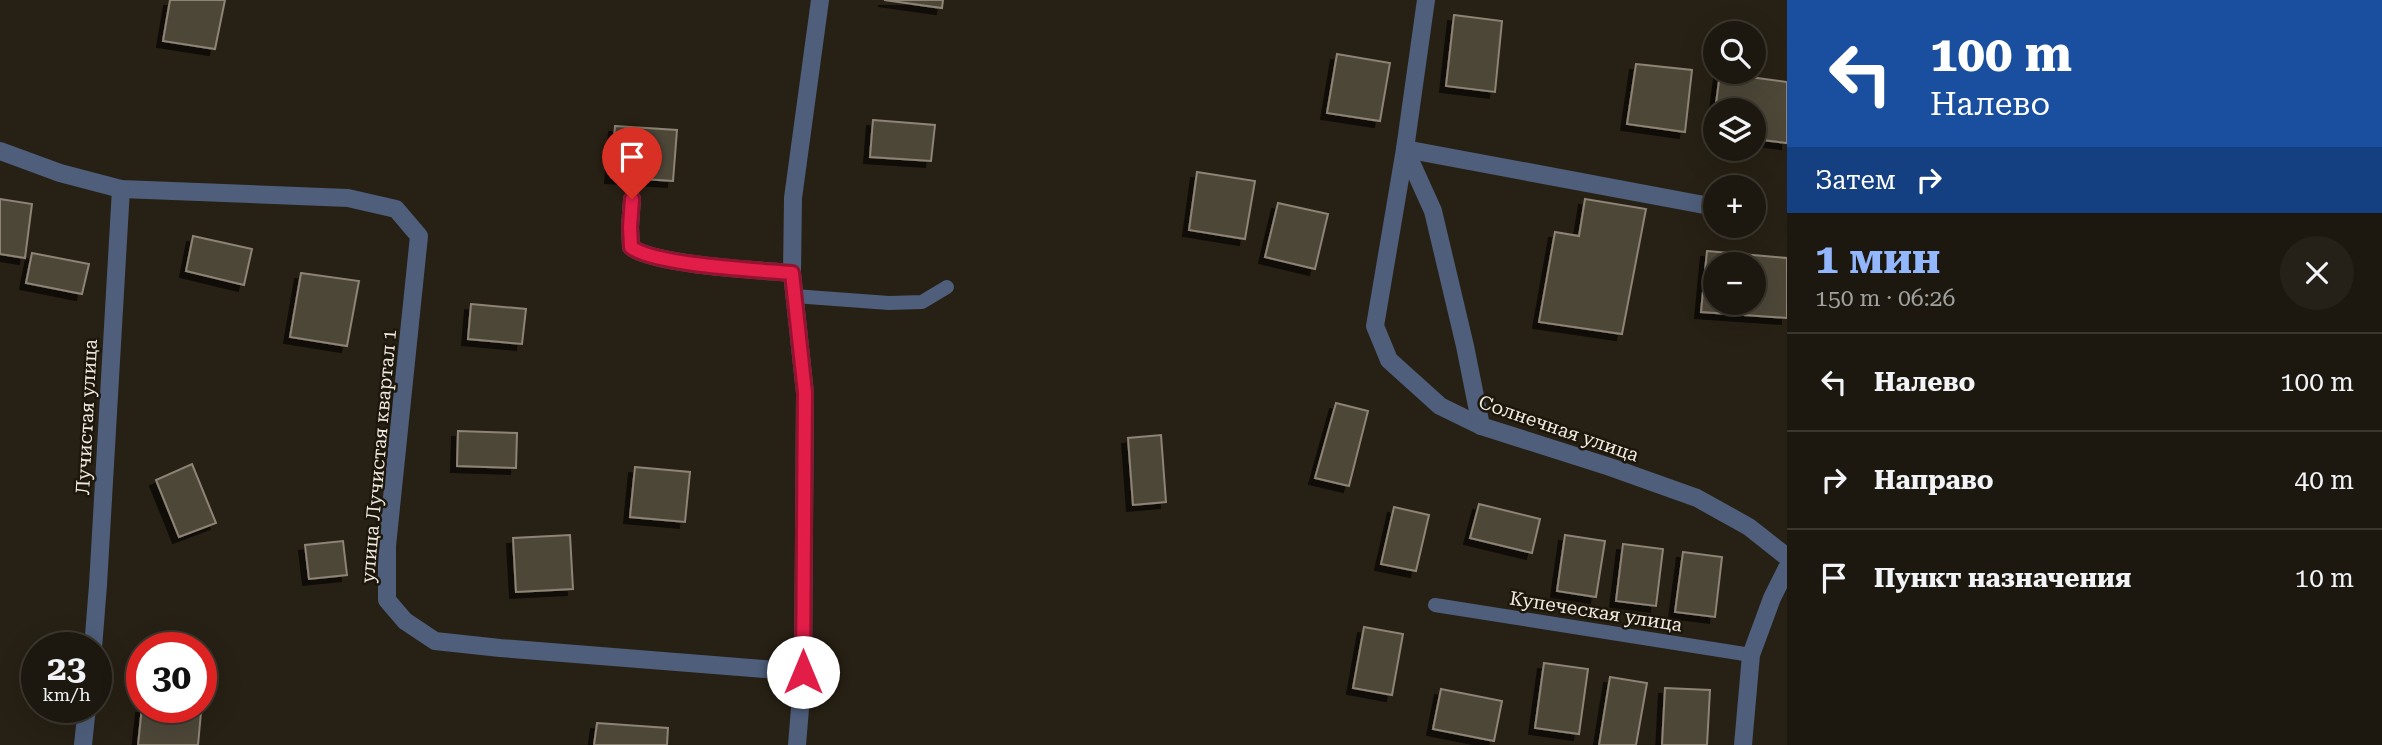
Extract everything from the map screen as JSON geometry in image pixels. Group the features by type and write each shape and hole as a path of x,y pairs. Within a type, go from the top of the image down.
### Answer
{"street":[{"path":"797,745 803,672 805,393 792,273 793,198 820,0"},
{"name":"Солнечная улица","path":"1426,0 1405,149 1375,326 1389,360 1440,405 1481,426 1697,498 1749,527 1787,557"},
{"path":"1405,149 1703,205"},
{"path":"1405,149 1433,211 1481,426"},
{"path":"0,150 60,173 121,189"},
{"name":"Лучистая улица","path":"94,632 121,189"},
{"name":"улица Лучистая квартал 1","path":"121,189 348,198 396,209 419,236 387,546 387,600 405,621 435,641 803,672"},
{"path":"632,199 631,247 638,252 666,260 792,273"},
{"path":"1743,745 1751,655 1772,598 1787,568"},
{"path":"83,745 85,723"}],"lane":[{"path":"794,296 889,303 922,302 947,287"},
{"name":"Купеческая улица","path":"1435,605 1751,655"}],"building":[{"path":"170,0 225,0 215,49 163,41"},
{"path":"884,0 943,0 942,8"},
{"path":"1454,15 1502,21 1495,92 1446,86"},
{"path":"1337,54 1390,63 1380,121 1327,113"},
{"path":"1636,64 1692,70 1685,132 1627,124"},
{"path":"1766,79 1787,82 1787,143 1766,140 1766,98 1717,98 1719,84 1766,84"},
{"path":"873,120 935,125 931,161 870,157"},
{"path":"615,126 677,130 673,181 611,177"},
{"path":"1197,172 1255,181 1245,239 1189,230"},
{"path":"0,199 32,204 25,258 0,254"},
{"path":"1585,199 1646,209 1622,334 1539,322 1555,232 1579,236"},
{"path":"1278,203 1328,214 1315,269 1265,257"},
{"path":"193,236 252,249 244,285 186,271"},
{"path":"32,253 89,264 82,294 26,283"},
{"path":"1766,256 1787,258 1787,318 1744,315 1766,315"},
{"path":"301,273 359,281 347,346 290,337"},
{"path":"471,304 526,309 522,344 468,339"},
{"path":"1336,403 1368,411 1349,486 1315,478"},
{"path":"458,431 517,433 516,468 457,466"},
{"path":"1161,435 1166,502 1133,505 1128,438"},
{"path":"192,464 216,523 179,537 156,480"},
{"path":"635,467 690,472 685,522 630,517"},
{"path":"1479,504 1540,519 1532,553 1470,538"},
{"path":"1394,507 1429,515 1416,571 1381,564"},
{"path":"570,535 573,589 516,592 513,538"},
{"path":"1565,535 1605,541 1596,597 1557,591"},
{"path":"343,541 347,575 309,579 305,545"},
{"path":"1623,544 1663,549 1656,606 1616,601"},
{"path":"1683,552 1722,557 1715,617 1675,612"},
{"path":"1364,627 1403,634 1392,695 1353,688"},
{"path":"1544,663 1588,669 1579,734 1535,728"},
{"path":"1610,677 1647,683 1636,745 1599,745"},
{"path":"1665,688 1710,690 1707,745 1662,745"},
{"path":"1441,689 1502,701 1494,741 1433,729"},
{"path":"140,723 200,723 198,745 138,745"},
{"path":"597,723 668,728 667,745 594,745"}],"route":[{"path":"632,199 631,247 638,252 666,260 792,273 805,393 803,672"}]}
